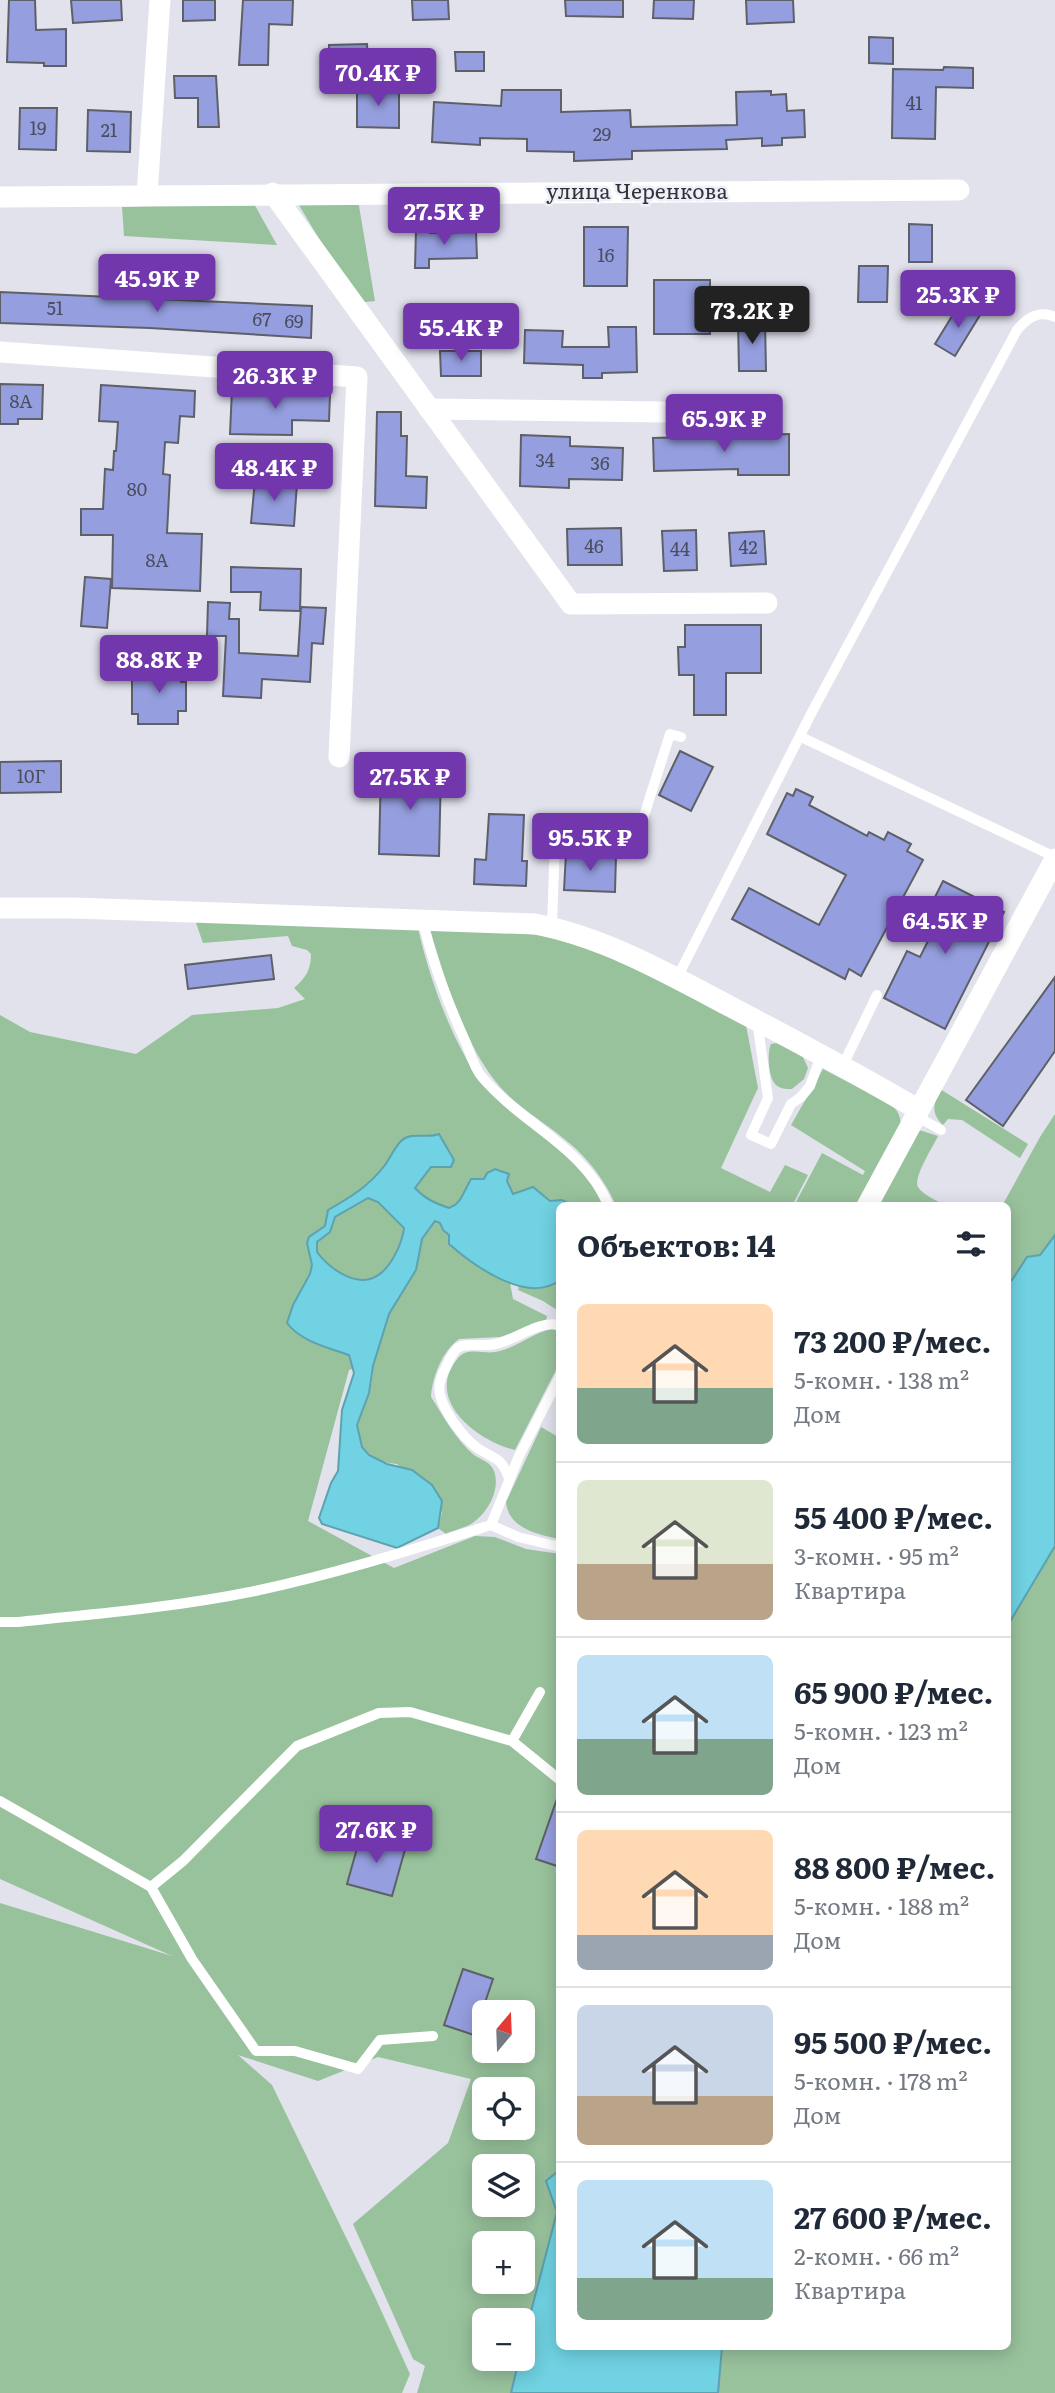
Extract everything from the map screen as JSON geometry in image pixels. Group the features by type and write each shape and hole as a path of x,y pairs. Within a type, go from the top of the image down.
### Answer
{"street":[{"path":"147,195 160,0"},
{"name":"улица Черенкова","path":"0,197 959,190"},
{"path":"272,193 571,604 767,603"},
{"path":"0,352 357,377 339,757"},
{"path":"429,409 744,413"},
{"path":"869,1202 1055,858"},
{"path":"0,908 232,912 535,924 552,927 593,940 677,978 842,1067 918,1113"}],"lane":[{"path":"677,978 802,737 812,712 1017,330 1024,322 1042,313 1055,317"},
{"path":"552,927 555,838 635,844 670,734 681,737"},
{"path":"802,737 1055,858"},
{"path":"423,921 440,981 480,1075 580,1162 608,1202"},
{"path":"842,1067 877,995"},
{"path":"757,1020 768,1098 751,1135 771,1144 791,1104 810,1086 821,1056"},
{"path":"918,1113 941,1130"},
{"path":"509,1479 504,1465 475,1446 456,1424 440,1398 441,1378 457,1346 490,1345 545,1325 556,1325"},
{"path":"491,1525 509,1479 556,1384"},
{"path":"0,1622 155,1607 255,1591 412,1550 491,1525 518,1537 556,1546"},
{"path":"512,1741 540,1692"},
{"path":"151,1887 183,1861 297,1746 379,1713 410,1712 512,1741 556,1777"},
{"path":"0,1801 151,1887 192,1959 256,2051 295,2051 358,2069 380,2040 433,2036"}],"green space":[{"path":"296,200 358,200 375,301 357,303"},
{"path":"253,202 277,245 124,236 122,207"},
{"path":"194,917 418,928 429,970 455,1038 478,1077 515,1116 580,1169 601,1202 551,1201 533,1187 513,1194 507,1181 509,1174 490,1172 513,1299 547,1316 546,1321 500,1337 459,1339 448,1350 436,1373 431,1397 462,1442 474,1455 491,1465 496,1478 491,1501 477,1520 446,1534 438,1528 442,1512 397,1464 373,1457 362,1445 358,1421 368,1395 373,1362 349,1370 308,1521 394,1568 475,1536 495,1537 526,1549 556,1553 556,2350 1011,2350 1011,1202 1004,1202 1055,1114 1055,2393 417,2393 425,2366 413,2359 353,2224 448,2143 471,2079 378,2057 318,2081 238,2055 272,2085 375,2297 410,2374 402,2393 0,2393 0,1903 172,1956 0,1879 0,1015 30,1032 136,1054 192,1015 278,1008 305,999 294,988 307,973 311,954 307,950 292,946 288,936 203,943"},
{"path":"429,926 553,936 615,958 746,1025 758,1088 721,1168 770,1192 785,1165 808,1175 794,1202 614,1202 590,1163 560,1135 508,1096 488,1071 466,1032"},
{"path":"777,1043 802,1055 808,1068 804,1079 792,1089 777,1086 771,1076 769,1052 771,1044"},
{"path":"823,1069 890,1104 896,1110 901,1124 863,1202 796,1202 822,1153 863,1175 865,1171 791,1125"},
{"path":"940,1089 1028,1144 1020,1158 962,1120 948,1119 943,1125 934,1108"},
{"path":"919,1130 938,1136 917,1182 920,1190 939,1202 874,1202"},
{"path":"556,1282 556,1309 518,1290 519,1286 539,1289"},
{"path":"556,1330 556,1370 515,1450 485,1438 459,1416 450,1403 447,1388 449,1373 463,1354 502,1350 537,1334"},
{"path":"541,1427 556,1436 556,1538 518,1524 508,1511 506,1502"}],"water":[{"path":"439,1134 454,1160 451,1167 431,1167 415,1188 430,1200 449,1208 460,1200 471,1179 484,1179 487,1173 495,1169 509,1174 507,1181 513,1194 533,1187 550,1201 566,1202 556,1202 556,1282 547,1287 517,1285 487,1272 449,1244 449,1235 440,1223 435,1221 422,1239 416,1270 389,1314 373,1366 369,1393 357,1425 362,1447 369,1455 387,1464 412,1470 432,1485 442,1501 438,1528 397,1548 322,1524 319,1518 338,1471 342,1410 354,1373 349,1355 299,1335 287,1323 293,1305 310,1274 312,1265 307,1243 309,1237 325,1226 328,1210 373,1179 401,1141 410,1136","holes":["368,1198 378,1202 404,1228 401,1242 390,1263 373,1278 357,1279 342,1274 317,1252 317,1242 330,1232 335,1217"]},
{"path":"1055,1235 1055,1546 1011,1620 1011,1280 1027,1257 1040,1255"},
{"path":"556,2173 556,2209 546,2181"},
{"path":"556,2216 556,2350 722,2350 718,2393 511,2393 516,2371 535,2371 535,2308 532,2308"}],"building":[{"path":"9,0 35,0 36,30 66,29 66,66 7,62"},
{"path":"71,0 121,0 122,20 73,23"},
{"path":"183,0 215,0 215,20 183,21"},
{"path":"243,0 293,0 292,25 269,24 268,65 239,65"},
{"path":"412,0 448,0 449,19 413,20"},
{"path":"565,0 623,0 623,17 566,16"},
{"path":"654,0 694,0 693,19 653,18"},
{"path":"746,0 793,0 794,22 747,24"},
{"path":"869,37 893,38 893,64 869,63"},
{"path":"367,44 368,71 330,72 329,45"},
{"path":"455,52 484,52 484,71 456,71"},
{"path":"944,67 973,68 973,88 936,87 935,139 892,138 893,69 943,70"},
{"path":"174,76 216,76 219,127 198,127 198,98 175,98"},
{"path":"357,88 399,89 399,128 357,127"},
{"path":"502,90 561,90 561,112 630,110 631,127 737,125 736,92 771,91 771,95 786,94 787,111 804,110 805,137 782,138 782,145 762,146 762,138 726,140 727,149 632,151 632,159 574,161 574,152 527,151 527,139 480,138 480,145 432,142 434,102 501,106"},
{"path":"20,108 57,108 56,150 19,149"},
{"path":"88,110 131,112 130,152 87,151"},
{"path":"909,224 932,225 932,262 909,262"},
{"path":"584,227 628,227 627,286 584,286"},
{"path":"416,229 430,230 430,233 476,232 477,258 429,259 429,268 415,268"},
{"path":"859,266 888,266 887,302 858,302"},
{"path":"654,280 710,280 710,334 654,334"},
{"path":"0,292 312,306 311,338 150,328 0,323"},
{"path":"960,303 980,315 955,356 935,344"},
{"path":"738,321 765,321 766,371 739,371"},
{"path":"608,327 636,327 637,372 602,373 602,378 583,378 583,365 524,363 525,330 563,331 562,347 609,347"},
{"path":"440,351 481,351 481,376 441,376"},
{"path":"0,384 43,385 42,419 18,419 18,424 0,424"},
{"path":"101,385 195,391 194,417 180,416 178,443 165,442 163,474 170,475 167,533 202,534 200,591 112,588 113,535 81,535 81,509 103,509 105,469 113,470 116,451 118,422 99,421"},
{"path":"232,389 330,395 329,421 292,420 292,435 230,434"},
{"path":"377,412 401,412 401,436 407,436 406,476 427,477 426,508 375,506"},
{"path":"789,434 789,475 738,475 738,469 654,471 653,438"},
{"path":"521,435 570,437 570,446 623,448 622,480 569,479 569,488 520,486"},
{"path":"286,452 314,452 313,477 286,477"},
{"path":"255,480 297,483 294,526 251,523"},
{"path":"621,528 622,565 568,565 567,529"},
{"path":"696,530 697,570 664,571 662,531"},
{"path":"764,531 766,564 731,566 729,533"},
{"path":"231,567 301,569 300,611 260,610 261,592 231,592"},
{"path":"85,577 111,579 107,628 81,626"},
{"path":"208,602 230,603 229,619 239,619 239,653 298,656 301,607 326,608 323,644 312,643 310,682 262,679 261,698 223,696 226,636 207,636"},
{"path":"685,625 761,625 761,673 726,673 726,715 694,715 694,675 679,675 678,647 685,647"},
{"path":"141,666 181,666 181,682 186,682 186,711 178,711 178,724 138,724 138,714 132,714 132,677 141,678"},
{"path":"680,751 713,767 691,811 659,795"},
{"path":"61,761 61,792 0,793 0,762"},
{"path":"381,769 441,770 439,856 379,854"},
{"path":"796,789 813,797 809,805 867,836 869,832 884,840 888,832 911,844 907,851 923,860 861,976 849,969 845,979 732,919 749,888 819,925 846,875 767,834 787,793 793,796"},
{"path":"489,814 524,815 522,861 527,861 526,886 474,884 475,859 486,860"},
{"path":"566,853 616,855 615,892 564,890"},
{"path":"943,881 1004,912 945,1029 884,998 907,951 920,957 936,925 924,919"},
{"path":"271,955 274,979 188,989 185,965"},
{"path":"1055,977 1055,1051 1003,1126 966,1100"},
{"path":"556,1802 556,1866 536,1859"},
{"path":"361,1834 406,1846 392,1896 347,1884"},
{"path":"463,1969 493,1979 486,2000 472,2000 472,2034 444,2025"}]}
